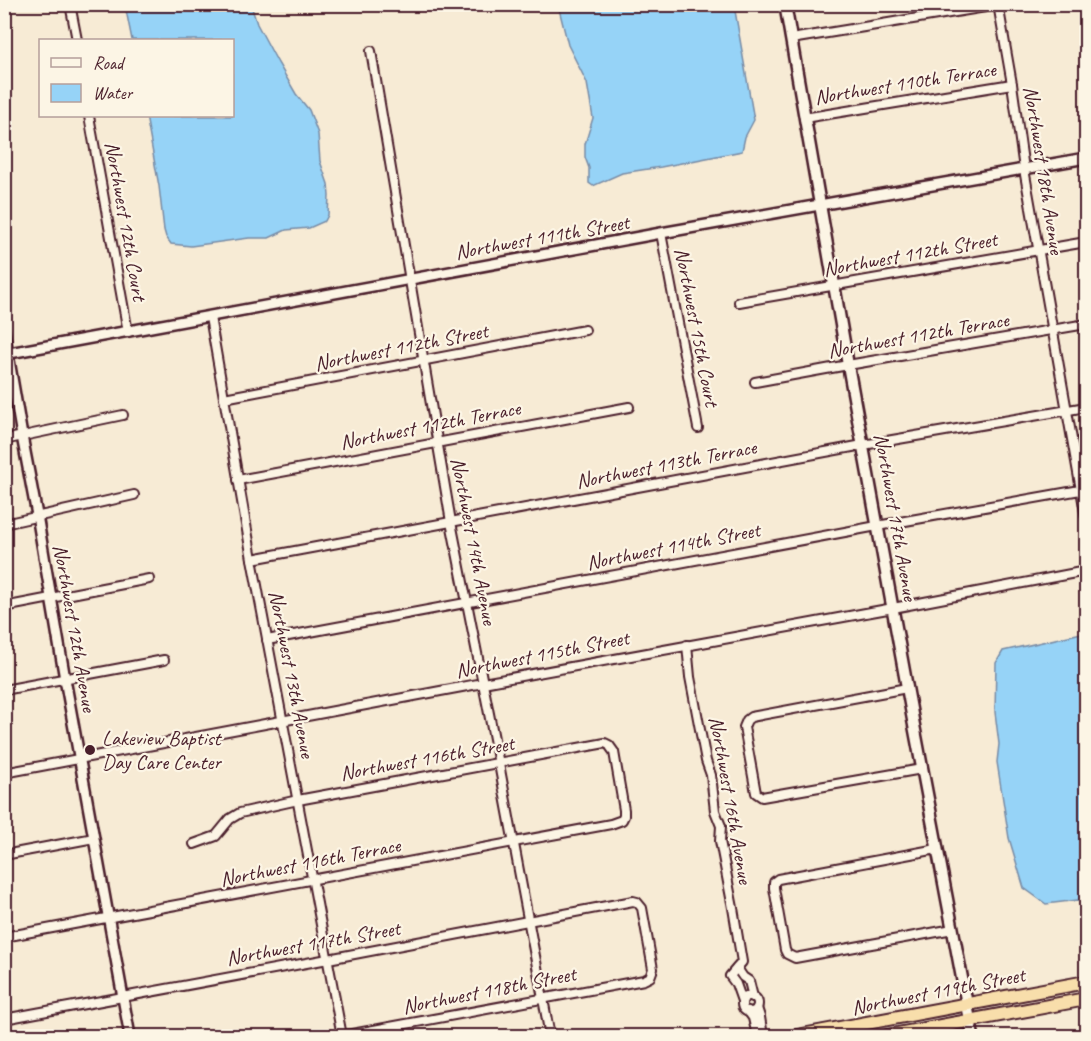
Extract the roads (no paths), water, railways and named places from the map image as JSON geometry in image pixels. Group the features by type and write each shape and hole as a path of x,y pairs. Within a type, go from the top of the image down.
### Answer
{"highway":[{"name":"Northwest 119th Street","path":"797,1036 1086,982"},
{"name":"Northwest 119th Street","path":"887,1036 1086,999"}],"main road":[{"name":"Northwest 17th Avenue","path":"785,4 862,445 973,1036"}],"street":[{"path":"70,4 76,39"},
{"path":"791,39 998,5"},
{"name":"Northwest 18th Avenue","path":"998,5 1012,84 1023,169 1084,490 1086,518"},
{"name":"Northwest 14th Avenue","path":"371,51 451,522 550,1036"},
{"name":"Northwest 110th Terrace","path":"804,118 1012,84"},
{"name":"Northwest 12th Court","path":"89,117 128,332"},
{"name":"Northwest 111th Street","path":"6,354 661,233 1086,158"},
{"name":"Northwest 15th Court","path":"661,233 698,428"},
{"name":"Northwest 112th Street","path":"739,302 1086,242"},
{"name":"Northwest 13th Avenue","path":"210,317 252,559 341,1036"},
{"name":"Northwest 112th Terrace","path":"755,382 1086,324"},
{"name":"Northwest 112th Street","path":"224,398 585,330"},
{"name":"Northwest 12th Avenue","path":"4,331 6,354 38,515 64,679 130,1036"},
{"name":"Northwest 112th Terrace","path":"238,480 629,407"},
{"name":"Northwest 113th Terrace","path":"252,559 862,445 1086,407"},
{"path":"4,440 123,416"},
{"name":"Northwest 114th Street","path":"267,640 877,526 1084,490"},
{"path":"4,524 134,495"},
{"name":"Northwest 115th Street","path":"4,773 1086,571"},
{"path":"4,607 148,579"},
{"name":"Northwest 16th Avenue","path":"687,645 690,677 706,761 711,775 715,811 721,826 720,841 733,908 739,965 748,974 747,980 753,997 757,1000 763,1036"},
{"path":"4,690 164,660"},
{"path":"907,688 751,717 744,727 756,793 767,797 922,769"},
{"name":"Northwest 116th Street","path":"194,844 216,836 230,819 240,813 298,800 605,743 614,752 624,810 621,820"},
{"name":"Northwest 116th Terrace","path":"4,937 611,824 621,820"},
{"path":"4,855 94,838"},
{"path":"937,849 778,879 774,882 774,888 784,950 795,958 953,929"},
{"name":"Northwest 117th Street","path":"4,1019 627,902 638,902 642,908 653,969 650,977 644,980"},
{"path":"739,965 730,976 736,984 743,1009 753,1011 757,1008"},
{"name":"Northwest 118th Street","path":"341,1036 644,980"},
{"path":"736,984 747,980"},
{"path":"742,1001 746,997 753,997"},
{"path":"748,1011 755,1024 757,1036"}],"water":[{"path":"125,5 251,5 257,24 296,94 309,110 318,134 320,161 328,184 329,196 328,215 325,221 309,228 286,230 269,238 249,238 191,246 171,244 164,230 159,186 146,117 234,117 234,39 132,39"},
{"path":"558,5 734,5 754,120 745,137 742,151 622,173 593,186 589,183 585,144 593,118 587,83 568,45"},
{"path":"1086,632 1086,899 1046,904 1024,888 1009,838 997,762 999,744 995,712 996,663 1003,651"}],"place":[{"name":"Lakeview Baptist Day Care Center","path":"90,750"}]}
